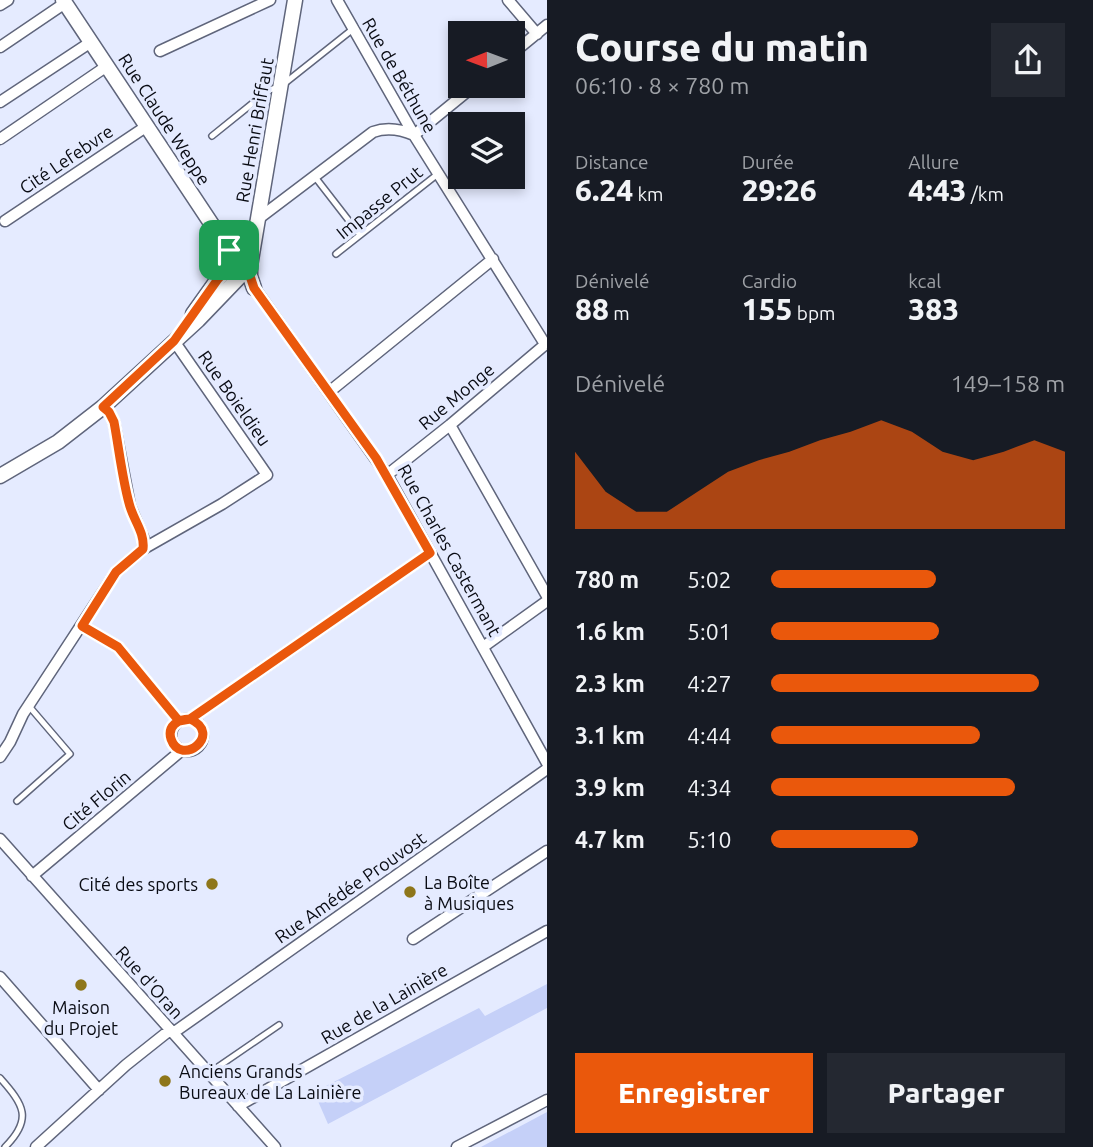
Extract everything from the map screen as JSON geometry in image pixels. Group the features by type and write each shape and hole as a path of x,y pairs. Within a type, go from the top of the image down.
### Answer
{"street":[{"path":"0,5 8,0"},
{"path":"160,51 270,0"},
{"name":"Rue Henri Briffaut","path":"247,269 295,0"},
{"name":"Rue de Béthune","path":"337,0 414,135 546,344"},
{"path":"508,0 537,34"},
{"path":"0,47 64,1"},
{"name":"Rue Claude Weppe","path":"64,1 235,260"},
{"path":"525,44 547,25"},
{"path":"0,102 91,42"},
{"path":"0,139 107,66"},
{"path":"258,219 363,138 373,132 390,129 407,131 414,135 459,98"},
{"path":"390,129 398,122 401,111"},
{"name":"Cité Lefebvre","path":"5,221 147,126"},
{"path":"222,239 233,251 241,254 253,244"},
{"path":"329,392 492,259"},
{"path":"174,341 218,279 235,260 247,269 254,288"},
{"path":"0,476 58,442 103,407 198,320 247,269"},
{"name":"Rue Charles Castermant","path":"254,288 387,475 547,763"},
{"name":"Rue Boieldieu","path":"143,549 216,508 267,475 174,341"},
{"name":"Rue Monge","path":"387,475 546,344"},
{"path":"0,757 28,705 116,572 143,549 144,537 130,506 114,422 103,407"},
{"path":"450,425 547,596"},
{"path":"82,626 118,647 184,720 197,722 201,728 202,739 193,749 182,750 173,743 172,727 184,720 430,553"},
{"path":"483,647 547,601"},
{"name":"Cité Florin","path":"32,876 182,750"},
{"name":"Rue Amédée Prouvost","path":"36,1147 99,1090 171,1031 547,769"},
{"name":"Rue d'Oran","path":"0,839 275,1147"},
{"path":"413,939 547,851"},
{"name":"Rue de la Lainière","path":"238,1106 547,931"},
{"path":"0,977 99,1090"},
{"path":"457,1147 547,1100"}],"lane":[{"path":"212,136 269,90 280,87 353,29"},
{"name":"Impasse Prut","path":"336,254 439,173"},
{"path":"314,176 360,235"},
{"path":"17,802 70,754 28,705"},
{"path":"209,1073 279,1025"},
{"path":"0,1078 17,1097 23,1116 22,1124 5,1147"}],"shaded area":[{"path":"547,984 547,1008 328,1124 314,1092 479,1008 485,1016"},
{"path":"547,1112 547,1147 481,1147"}],"place":[{"name":"Cité des sports","path":"212,884"},
{"name":"La Boîte à Musiques","path":"410,892"},
{"name":"Maison du Projet","path":"81,985"},
{"name":"Anciens Grands Bureaux de La Lainière","path":"165,1081"}],"route":[{"path":"229,250 222,239 233,251 241,254 253,244 249,273 254,288 376,458 430,553 190,719 175,723 171,739 175,746 186,751 201,742 202,731 197,722 190,719 179,721 118,647 82,626 110,580 122,565 143,549 144,543 144,537 130,506 114,422 103,407 174,341 218,279 235,260 229,250"}]}
